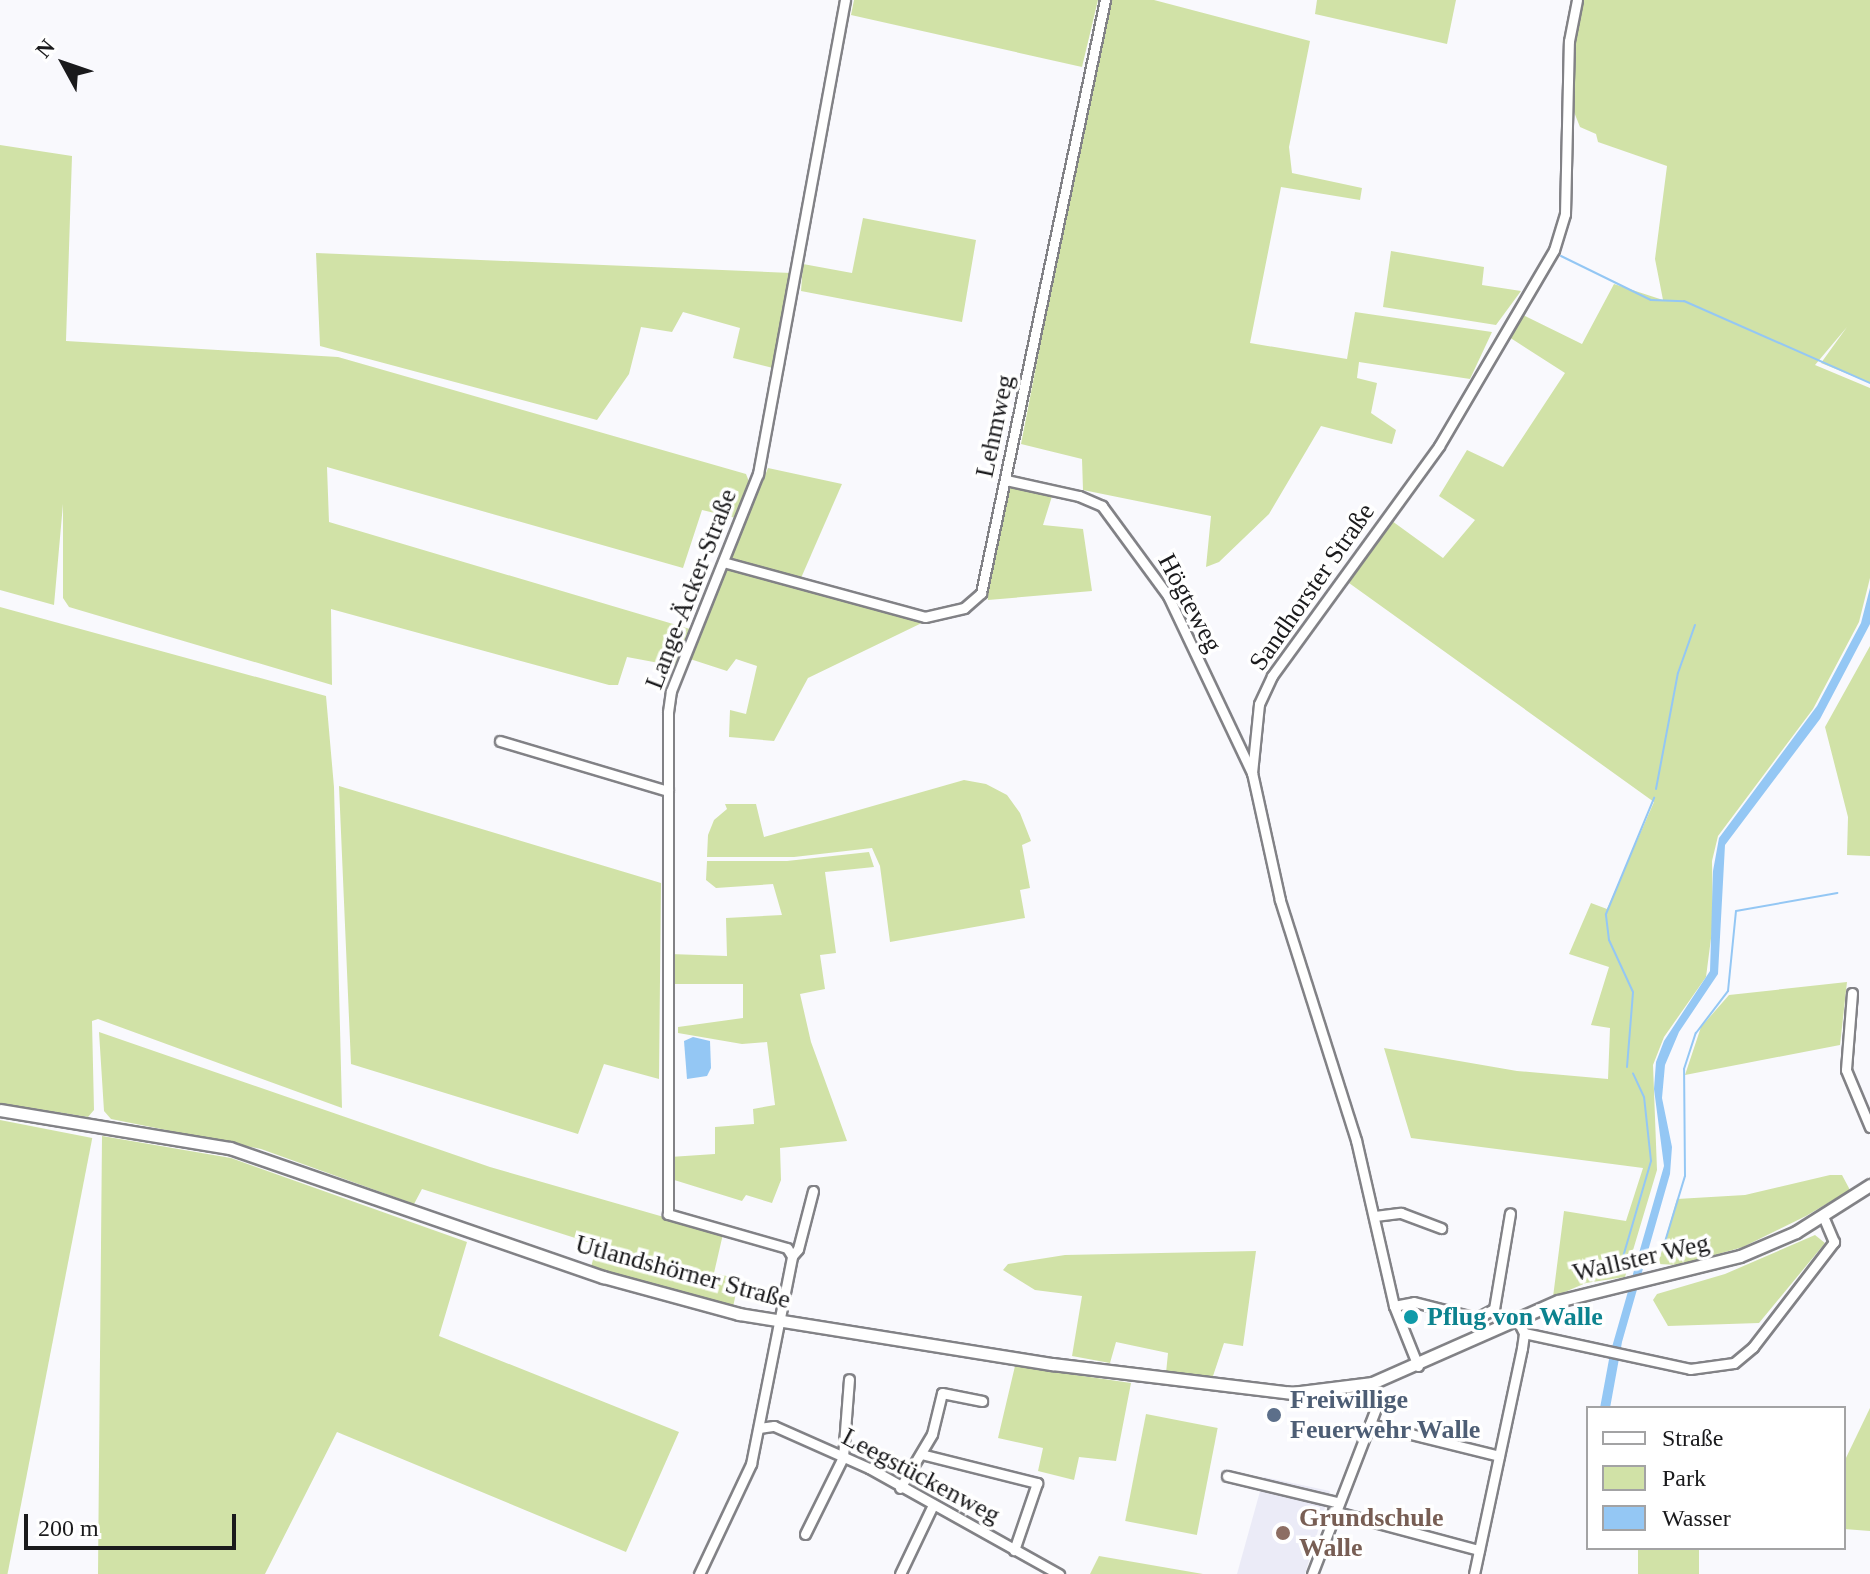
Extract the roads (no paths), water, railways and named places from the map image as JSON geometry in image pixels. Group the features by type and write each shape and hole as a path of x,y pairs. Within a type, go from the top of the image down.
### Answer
{"street":[{"name":"Lange-Äcker-Straße","path":"792,1256 787,1248 668,1214 668,791 671,691 762,458 845,0"},
{"name":"Lehmweg","path":"723,562 925,617 964,608 976,599 985,580 1105,0"},
{"name":"Sandhorster Straße","path":"1418,1366 1394,1306 1356,1140 1280,900 1252,773 1259,704 1272,676 1439,446 1554,250 1565,214 1569,41 1577,0"},
{"name":"Högteweg","path":"1006,480 1079,496 1102,506 1168,596 1252,773"},
{"path":"500,741 668,791"},
{"path":"1852,993 1846,1070 1870,1127"},
{"name":"Utlandshörner Straße","path":"0,1110 230,1148 603,1277 778,1321 1244,1390 1312,1393 1372,1383"},
{"name":"Wallster Weg","path":"1372,1383 1418,1366 1516,1317 1617,1287 1740,1256 1823,1216 1870,1185"},
{"path":"699,1574 740,1497 759,1428 792,1256 798,1249 813,1191"},
{"path":"1375,1216 1401,1213 1441,1228"},
{"path":"1394,1306 1414,1302 1477,1318 1494,1309 1510,1213"},
{"path":"1524,1333 1704,1369 1745,1355 1834,1242 1823,1216"},
{"path":"1474,1574 1524,1333 1516,1317"},
{"path":"805,1534 843,1457 849,1379"},
{"path":"1312,1574 1334,1506 1376,1408 1372,1383"},
{"path":"900,1488 932,1434 942,1393 982,1401"},
{"path":"1370,1424 1499,1456"},
{"name":"Leegstückenweg","path":"759,1428 774,1426 843,1457 1059,1574"},
{"path":"921,1454 1037,1483 1014,1550"},
{"path":"1227,1476 1479,1550"},
{"path":"900,1574 932,1507"}],"water":[{"path":"1870,588 1870,624 1820,719 1725,845 1718,974 1679,1032 1665,1065 1662,1098 1672,1147 1670,1174 1622,1342 1610,1406 1600,1406 1610,1354 1664,1166 1654,1089 1656,1062 1664,1041 1710,971 1713,871 1719,838 1817,706 1861,623"},
{"path":"693,1037 710,1041 711,1068 707,1076 687,1079 684,1041"}],"waterway":[{"path":"1561,256 1651,300 1684,301 1870,383"},
{"path":"1656,789 1678,673 1695,625"},
{"path":"1627,1067 1633,992 1609,940 1606,914 1654,798"},
{"path":"1664,1245 1685,1176 1684,1069 1696,1033 1728,991 1736,911 1837,893"},
{"path":"1618,1274 1651,1161 1644,1097 1633,1073"}],"place":[{"name":"Pflug von Walle","path":"1411,1317"},
{"name":"Freiwillige Feuerwehr Walle","path":"1274,1415"},
{"name":"Grundschule Walle","path":"1283,1533"}]}
